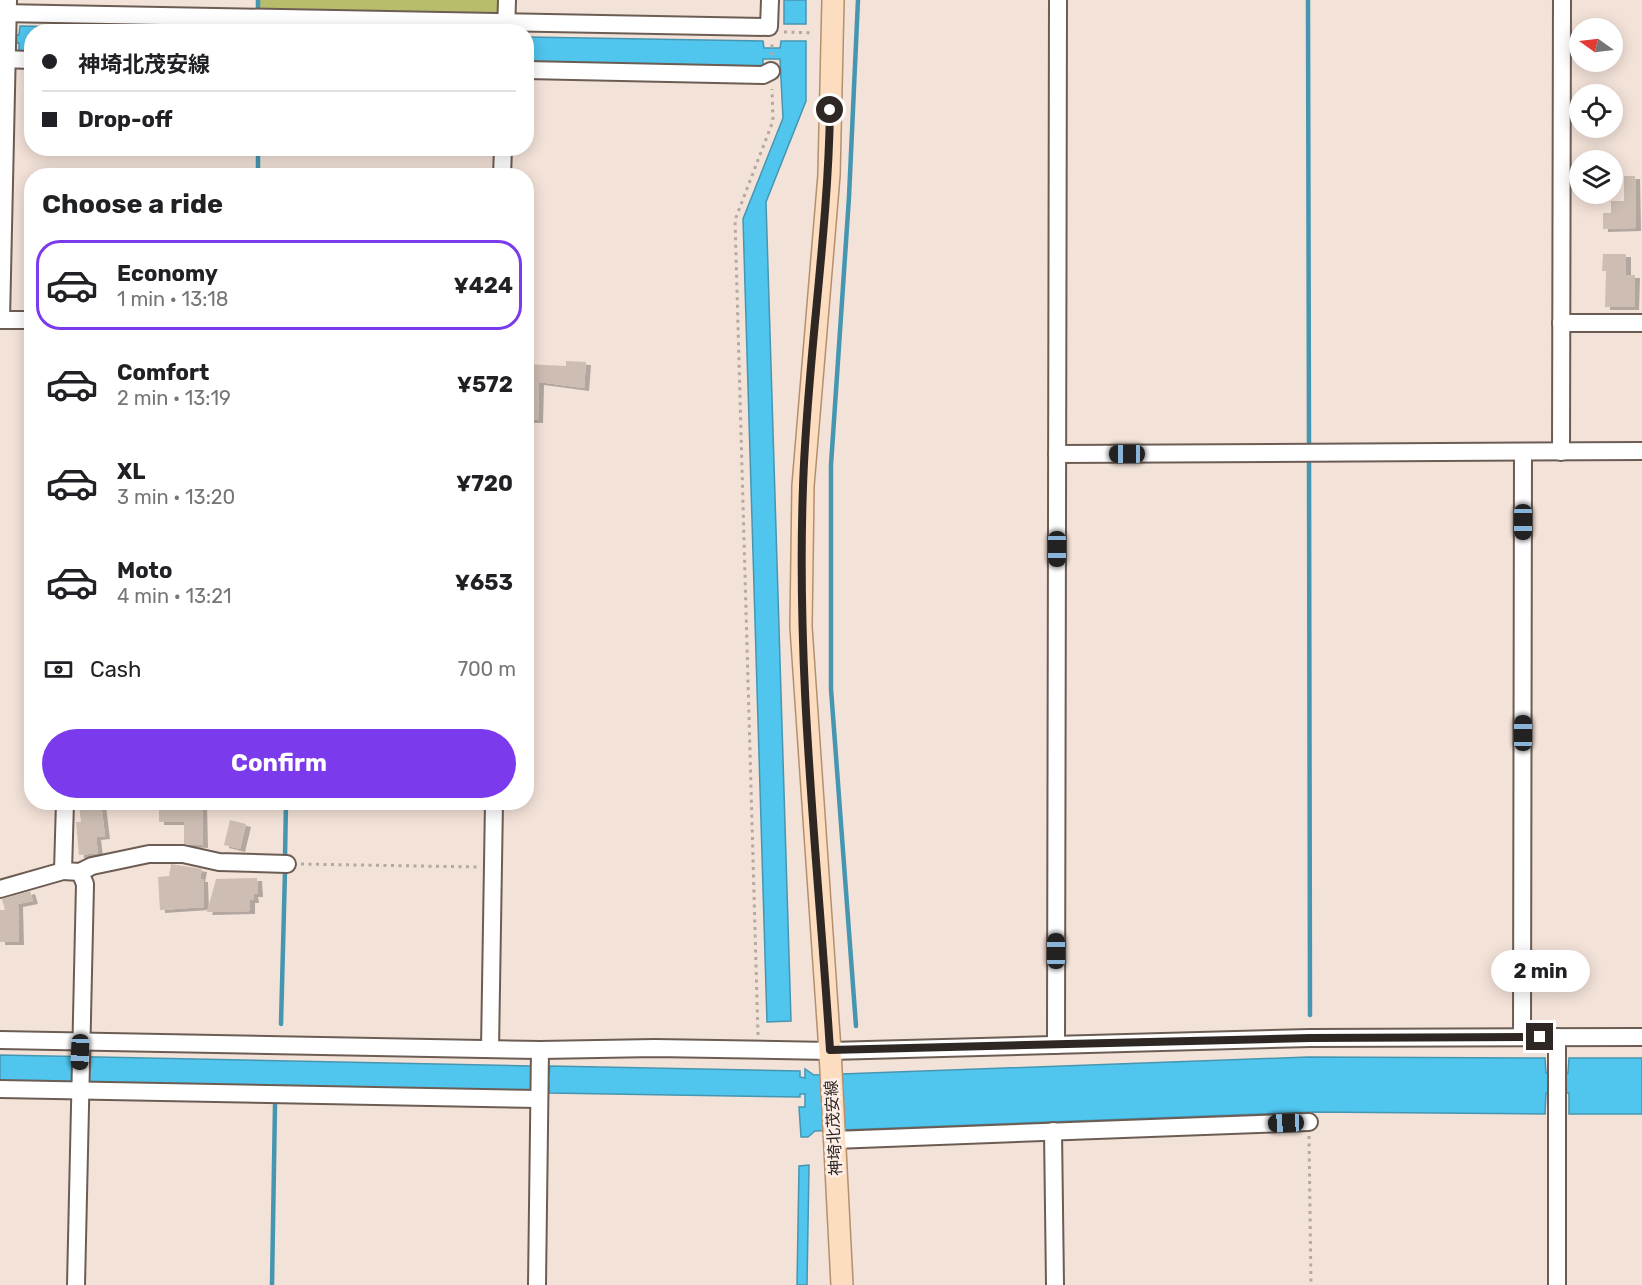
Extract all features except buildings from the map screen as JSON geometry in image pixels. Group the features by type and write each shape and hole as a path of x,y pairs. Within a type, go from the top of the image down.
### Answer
{"main road":[{"name":"神埼北茂安線","path":"833,0 829,175 803,486 801,627 830,1058 842,1285"}],"street":[{"path":"506,24 507,0"},
{"path":"534,27 770,27 770,0"},
{"path":"1056,1045 1058,0"},
{"path":"1562,0 1562,452"},
{"path":"24,320 1,320 5,9 422,24"},
{"path":"5,49 24,57"},
{"path":"534,70 763,75 771,71"},
{"path":"1562,323 1642,323"},
{"path":"1057,454 1642,451"},
{"path":"1522,1037 1523,452"},
{"path":"63,872 65,810"},
{"path":"490,1049 494,810"},
{"path":"0,888 63,872 80,872 92,866 149,854 183,854 219,862 287,864"},
{"path":"76,1285 85,884 80,872"},
{"path":"1557,1037 1557,1285"},
{"path":"0,1040 80,1047 759,1049 830,1058 1056,1045 1310,1038 1642,1037"},
{"path":"537,1285 540,1050"},
{"path":"0,1089 540,1086"},
{"path":"834,1140 1309,1122"},
{"path":"1053,1131 1055,1285"}],"path":[{"path":"783,32 815,33"},
{"path":"759,1049 735,220 773,121 771,71"},
{"path":"287,864 478,867"},
{"path":"1309,1122 1311,1285"}],"green space":[{"path":"259,0 499,0 498,13 258,9"}],"water":[{"path":"784,0 806,0 806,24 784,24"},
{"path":"20,26 24,26 24,51 19,51 19,43 0,42 0,34 19,35"},
{"path":"534,37 763,41 764,48 780,48 781,41 806,41 806,101 766,202 791,1021 767,1022 743,219 783,118 780,59 763,59 763,66 534,62"},
{"path":"0,1055 531,1066 531,1075 549,1076 550,1066 800,1071 800,1077 805,1078 805,1069 814,1075 1308,1057 1545,1058 1546,1073 1568,1073 1569,1058 1642,1058 1642,1114 1569,1114 1569,1093 1546,1093 1545,1114 1313,1112 815,1131 808,1137 801,1137 799,1107 805,1107 805,1094 800,1094 800,1097 549,1093 549,1083 531,1083 531,1092 0,1081"},
{"path":"809,1165 807,1285 797,1285 799,1166"}],"waterway":[{"path":"258,0 258,7"},
{"path":"856,1026 831,689 831,465 849,197 858,0"},
{"path":"1308,0 1309,447"},
{"path":"258,156 258,168"},
{"path":"1309,460 1310,1015"},
{"path":"285,857 286,810"},
{"path":"281,1024 285,871"},
{"path":"272,1285 275,1105"}],"route":[{"path":"830,110 829,175 803,486 801,627 830,1050 1310,1038 1540,1037"}]}
